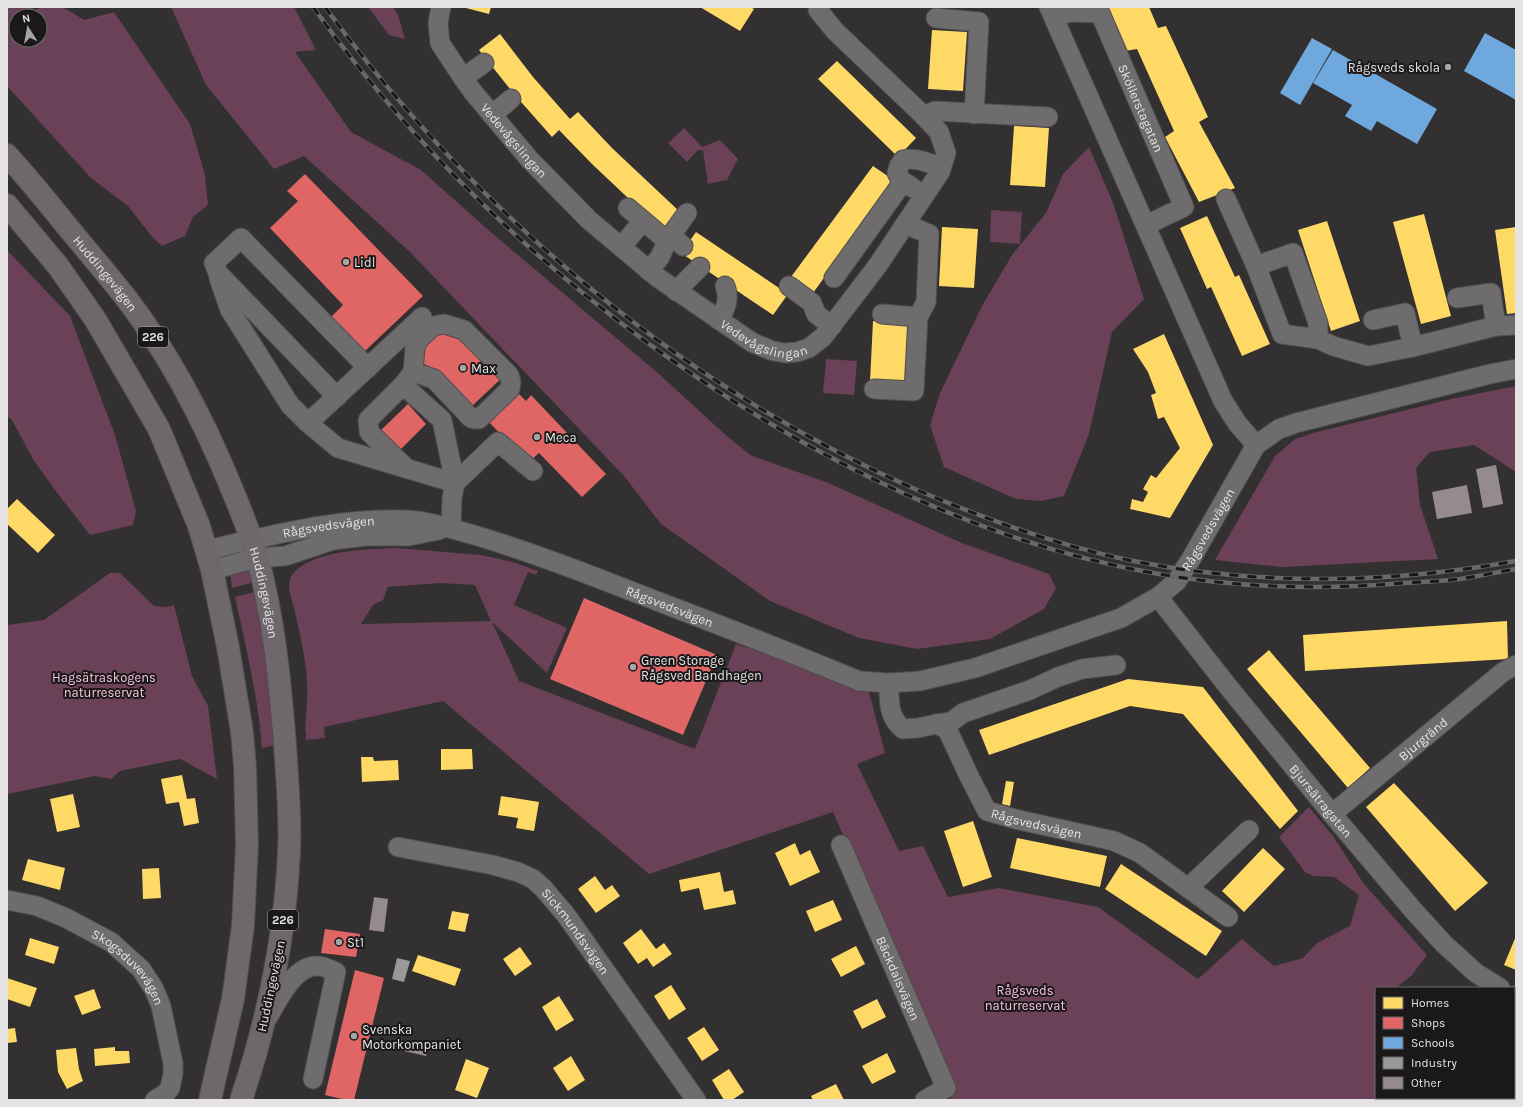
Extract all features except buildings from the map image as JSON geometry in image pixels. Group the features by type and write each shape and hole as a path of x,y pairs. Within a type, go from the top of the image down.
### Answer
{"main road":[{"name":"Huddingevägen","path":"9,156 126,298 174,371 201,420 224,470 254,549 266,596 278,662 289,797 286,896 282,930 265,1022 241,1100"},
{"path":"10,209 58,266 95,319 159,429 198,526 209,560 228,647 242,732 245,766 247,845 243,926 233,998 210,1100"}],"street":[{"name":"Vedevågslingan","path":"441,7 438,23 440,43 463,78 492,115 540,171 589,220 649,271 753,343 773,352 785,353 797,352 809,348 823,337 832,326 878,265 924,196 941,168 946,153 939,132 835,31 817,8"},
{"name":"Sköllerstagatan","path":"1146,225 1184,207 1100,13 1052,11 1223,401 1237,423 1256,445"},
{"path":"936,18 979,22 974,114"},
{"path":"463,78 484,64"},
{"path":"492,115 511,99"},
{"path":"924,116 935,111 1048,117"},
{"path":"924,196 903,182 897,173 899,166 903,160 910,159 918,160 941,168"},
{"path":"834,278 903,182"},
{"path":"1226,199 1256,266 1282,334 1318,339 1333,346 1368,356 1413,347 1496,326 1516,325"},
{"path":"628,208 643,221 674,241"},
{"path":"649,271 674,241 687,213"},
{"path":"621,247 643,221"},
{"path":"874,389 914,391 918,317 926,302 929,234 905,224"},
{"path":"368,368 241,238 214,263 230,310 290,405 308,423 338,448 455,483"},
{"path":"1256,266 1293,253 1318,323 1318,339"},
{"path":"676,291 700,267"},
{"path":"218,273 337,397"},
{"path":"719,320 726,307 728,294 725,286"},
{"path":"1457,298 1491,293 1496,326"},
{"path":"788,294 812,303 816,314 832,326"},
{"path":"1373,320 1405,313 1413,347"},
{"path":"882,314 918,317"},
{"path":"308,423 422,317"},
{"path":"406,468 369,432 368,420 408,378 418,340 433,326 444,324 464,330 510,375 512,382 510,389 479,419 475,419 471,418 434,379 408,378"},
{"name":"Rågsvedsvägen","path":"209,560 254,549 293,531 367,520 409,520 451,528 506,544 859,681 889,683 920,681 975,668 1121,618 1158,597 1177,581 1191,560 1256,445 1279,429 1296,423 1490,374 1516,369"},
{"path":"408,378 442,420 455,483 452,498 451,528"},
{"path":"455,483 498,442 533,471"},
{"name":"Bjursätragatan","path":"1158,597 1226,684 1332,814 1444,944 1476,973 1498,987"},
{"path":"889,683 891,713 896,724 903,730 952,722 963,713 1030,690 1058,677 1082,669 1116,665"},
{"name":"Bjurgränd","path":"1332,814 1503,672 1516,665"},
{"name":"Rågsvedsvägen","path":"936,724 947,729 987,810 1015,820 1114,841 1140,854 1228,916"},
{"path":"1188,888 1249,830"},
{"name":"Bäckdalsvägen","path":"841,845 946,1088 924,1100"},
{"name":"Sickmundsvägen","path":"398,847 493,865 518,872 533,879 543,888 566,915 696,1100"},
{"name":"Skogsduvevägen","path":"7,900 37,906 66,918 111,942 141,970 154,988 161,1006 169,1040 173,1074 172,1081 160,1097"},
{"path":"265,1022 288,984 297,975 309,968 318,966 336,972 313,1079"}],"green space":[{"path":"55,6 67,10 84,20 114,12 190,124 205,175 208,205 193,217 185,236 162,246 153,238 128,206 91,178 7,86 7,7 32,8 8,8 8,48 48,48 48,8 40,8 42,7"},
{"path":"171,7 294,7 316,50 295,52 351,132 421,170 493,234 659,374 729,438 752,456 826,482 962,543 1049,574 1056,588 1044,609 990,639 917,649 859,638 770,601 661,524 624,476 410,252 304,156 274,169 206,85"},
{"path":"368,7 393,7 398,15 405,39 389,35"},
{"path":"684,128 702,147 720,140 738,159 727,180 708,184 703,150 698,150 687,162 668,143"},
{"path":"1089,147 1112,200 1144,299 1112,332 1089,434 1064,496 1041,501 1016,499 944,467 930,425 940,393 982,306 1012,255 1046,213 1063,174"},
{"path":"991,210 1022,212 1020,244 990,242"},
{"path":"7,250 70,316 115,435 136,511 133,525 90,535 34,461 12,420 7,416"},
{"path":"826,359 857,361 854,395 823,393"},
{"path":"1516,386 1516,472 1474,445 1430,452 1416,468 1420,505 1438,559 1282,567 1215,560 1275,456 1295,439 1317,432 1451,399"},
{"name":"Rågsveds naturreservat","path":"397,548 481,555 513,562 538,571 536,575 528,572 514,605 567,628 547,673 492,622 519,681 695,749 736,644 868,688 885,753 857,764 899,851 923,846 948,897 999,888 1098,907 1198,979 1242,939 1274,966 1303,958 1317,943 1350,926 1359,895 1334,877 1313,876 1305,872 1279,837 1309,807 1333,836 1364,884 1427,955 1412,975 1397,987 1375,987 1375,1099 1451,1100 949,1100 955,1092 833,812 649,874 443,701 324,727 325,738 306,740 306,674 301,638 289,585 291,577 299,568 310,561 324,556 355,550","holes":["440,583 475,585 491,621 361,624 373,605 383,600 388,587"]},
{"path":"249,565 251,583 232,588 230,572"},
{"name":"Hagsätraskogens naturreservat","path":"110,573 120,573 154,606 167,607 174,605 192,676 208,706 217,779 180,759 120,771 111,779 95,776 7,794 7,625 44,620"},
{"path":"254,592 268,666 276,745 262,748 255,691 235,597"}],"railway":[{"path":"313,7 363,73 417,136 474,195 534,252 598,305 664,355 733,401 804,443 888,486 976,524 1066,553 1112,565 1189,579 1250,585 1343,587 1453,580 1516,569"},
{"path":"325,7 384,83 448,156 517,224 590,288 666,346 746,400 830,448 917,490 995,521 1074,547 1128,560 1225,574 1273,578 1371,578 1468,569 1516,561"}],"place":[{"name":"Rågsveds skola","path":"1448,67"},
{"name":"Lidl","path":"346,262"},
{"name":"Max","path":"463,368"},
{"name":"Meca","path":"537,437"},
{"name":"Green Storage Rågsved Bandhagen","path":"633,667"},
{"name":"St1","path":"339,942"},
{"name":"Svenska Motorkompaniet","path":"354,1036"}]}
